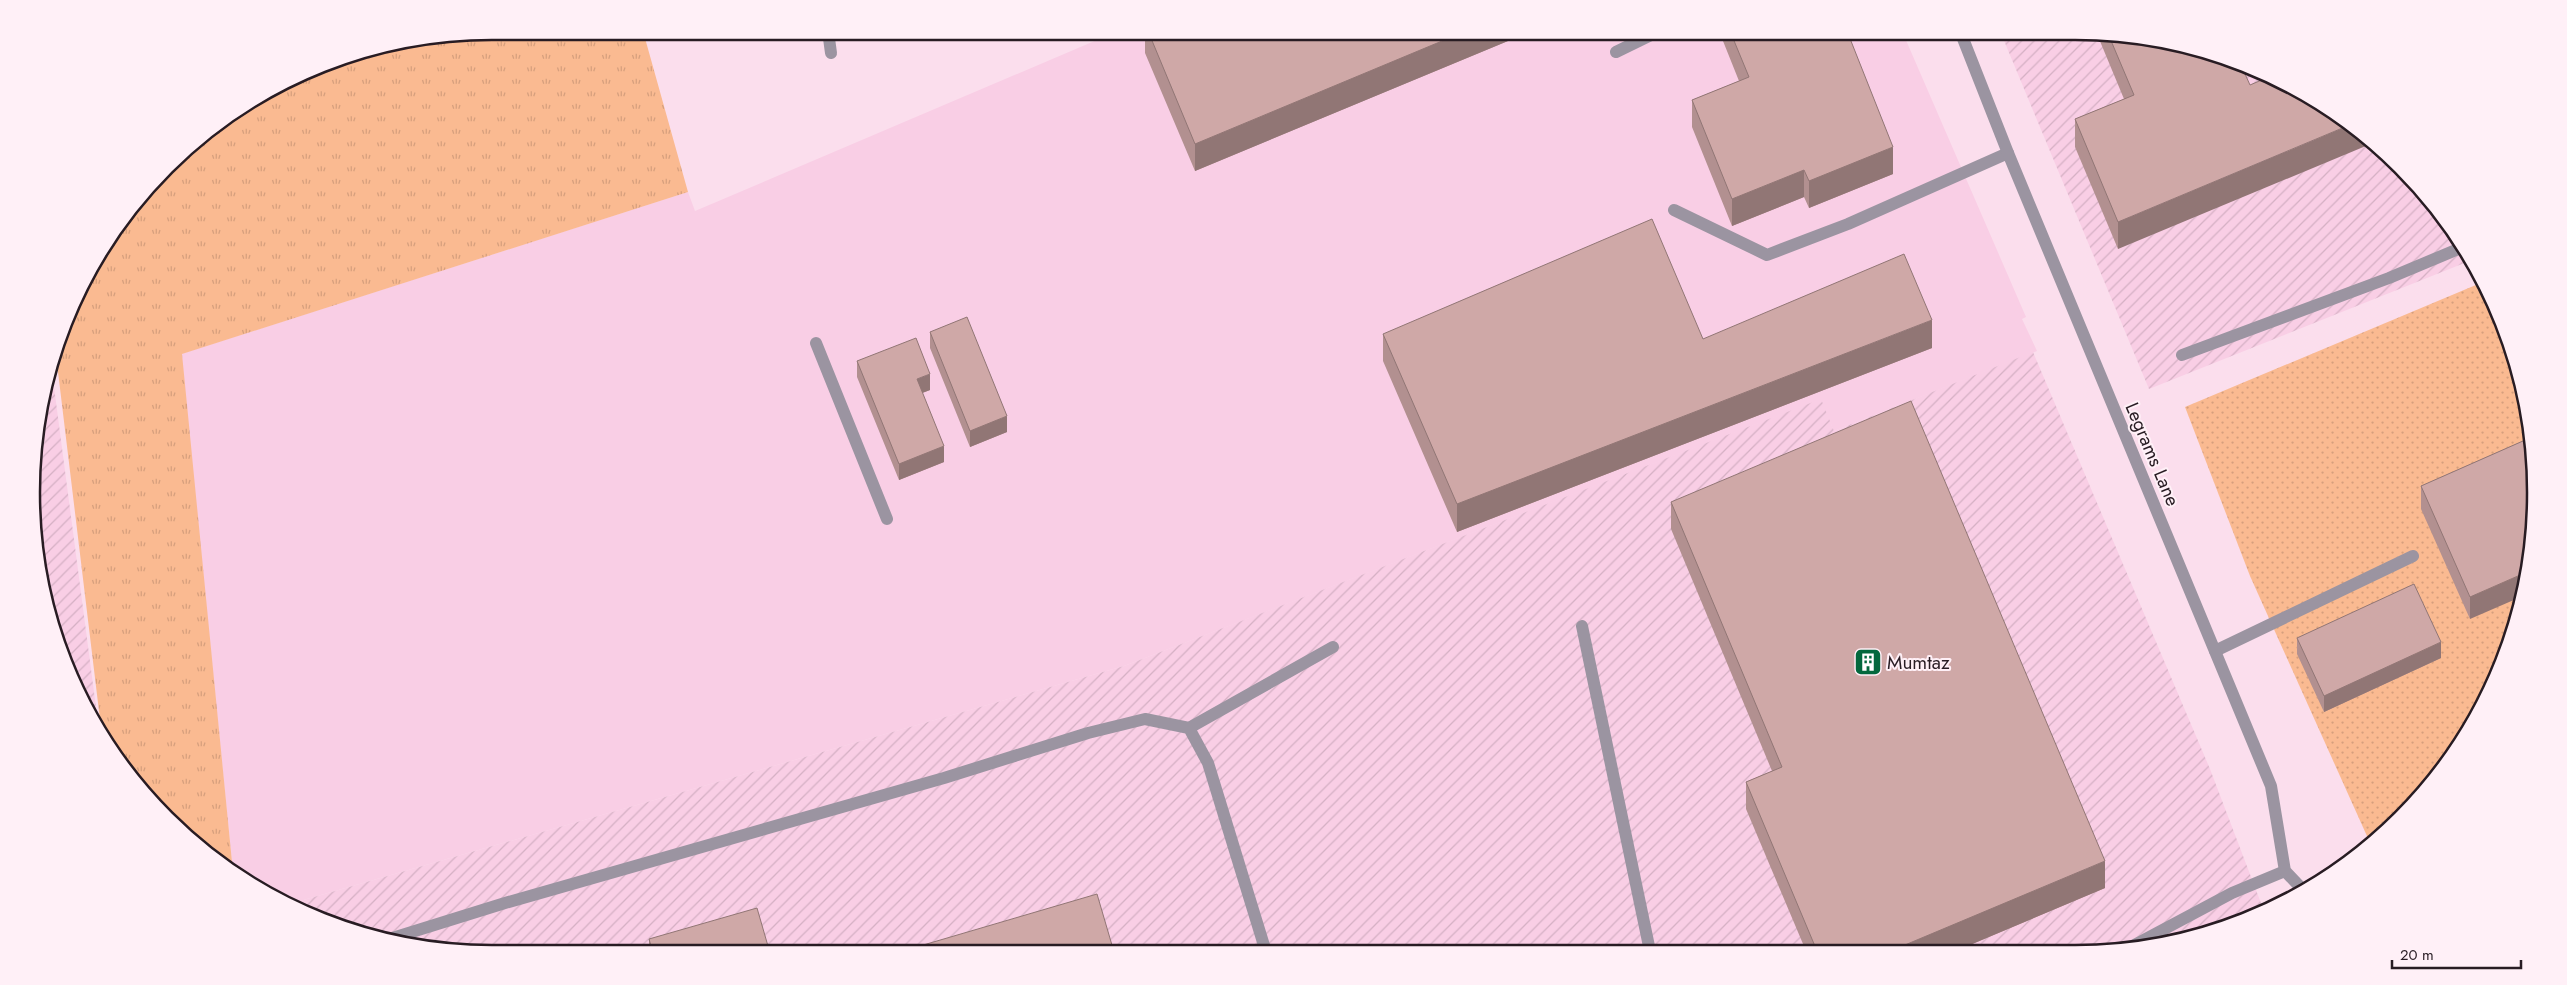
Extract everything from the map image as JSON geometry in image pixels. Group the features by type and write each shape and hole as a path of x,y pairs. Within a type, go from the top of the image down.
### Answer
{"street":[{"path":"829,40 831,53"},
{"path":"1616,52 1641,40"},
{"name":"Legrams Lane","path":"1964,40 2008,153 2272,786 2285,871"},
{"path":"1674,210 1767,255 1848,224 2008,153"},
{"path":"2182,355 2389,278 2456,250"},
{"path":"816,343 888,518"},
{"path":"2215,651 2413,556"},
{"path":"1582,626 1649,945"},
{"path":"401,935 505,903 944,778 1088,733 1145,719 1189,728 1334,647"},
{"path":"1189,728 1208,763 1264,945"},
{"path":"2146,939 2232,893 2285,871 2299,885"}],"shaded area":[{"path":"1097,40 1906,40 2026,317 2022,319 2037,351 1834,431 1820,400 1124,666 299,901 241,869 232,862 181,354 688,192 695,211"},
{"path":"2004,40 2104,41 2163,49 2192,55 2220,64 2248,74 2275,87 2326,116 2373,152 2415,194 2451,241 2464,263 2149,389"},
{"path":"2033,352 2210,769 2262,904 2192,930 2134,941 2074,945 492,945 433,941 375,930 319,911 299,901 1124,666 1821,399 1834,431"},
{"path":"53,383 96,711 74,666 64,638 55,610 44,552 41,522 41,463 44,433"}],"green space":[{"path":"646,40 688,192 182,354 232,862 194,833 152,791 116,744 100,716 57,367 74,319 101,266 116,241 152,194 194,152 241,116 319,74 375,55 433,44 463,41"},
{"path":"2476,285 2493,319 2512,375 2523,433 2526,463 2526,522 2523,552 2512,610 2493,666 2451,744 2415,791 2368,837 2250,576 2185,407"}],"building":[{"path":"1152,40 1444,40 1195,144"},
{"path":"1734,40 1851,40 1893,147 1809,181 1804,170 1732,199 1692,100 1749,77"},
{"path":"2111,42 2192,55 2244,73 2250,85 2261,80 2301,101 2342,128 2118,222 2075,119 2134,95"},
{"path":"1652,219 1703,339 1904,254 1932,320 1457,504 1383,334"},
{"path":"967,317 1007,416 970,431 930,332"},
{"path":"916,338 930,374 917,379 944,446 899,464 857,361"},
{"name":"Mumtaz","path":"1911,401 2105,861 1905,945 1814,945 1746,782 1782,767 1671,502"},
{"path":"2524,441 2527,492 2526,522 2519,576 2470,597 2421,486"},
{"path":"2414,584 2441,642 2324,696 2297,638"},
{"path":"1097,894 1112,945 923,945"},
{"path":"757,908 768,945 651,945 649,939"}],"place":[{"name":"Mumtaz","path":"1868,662"}]}
